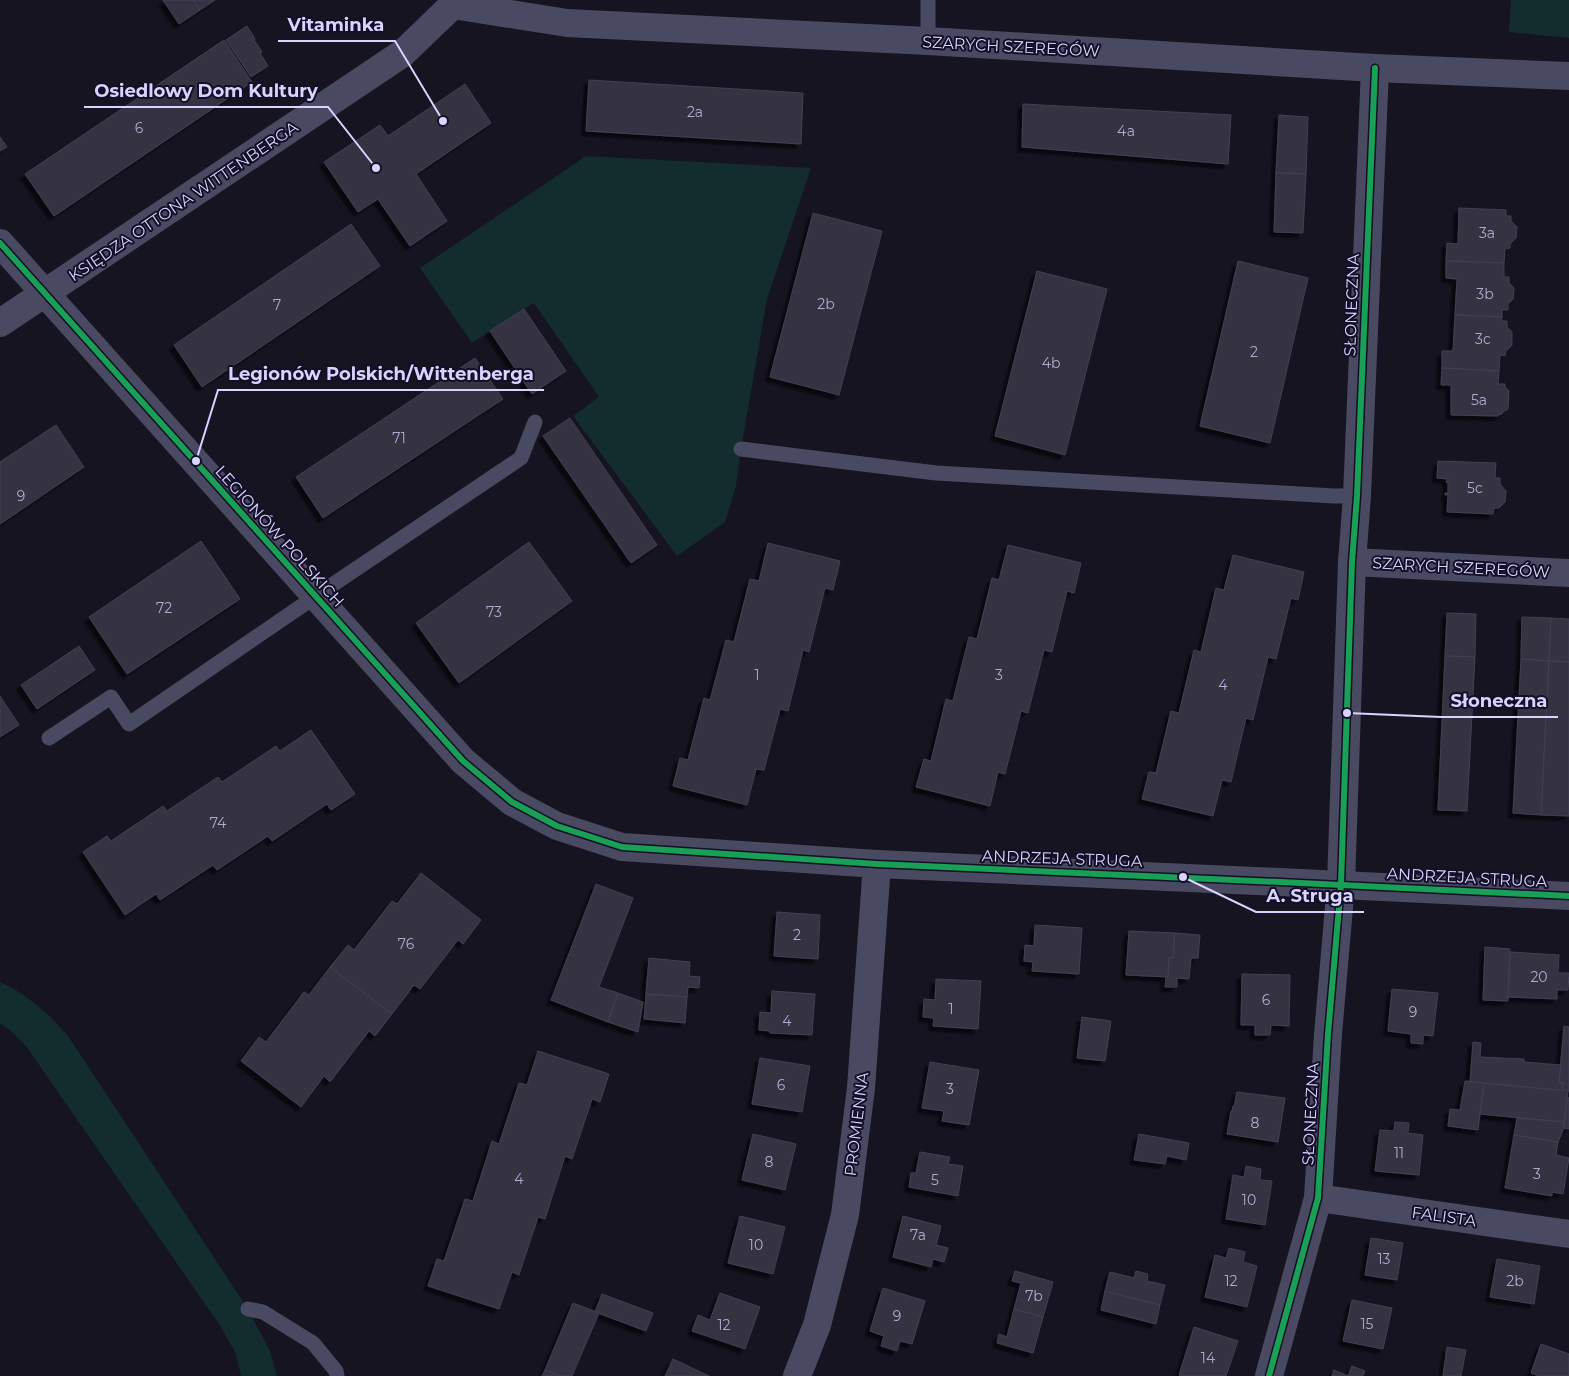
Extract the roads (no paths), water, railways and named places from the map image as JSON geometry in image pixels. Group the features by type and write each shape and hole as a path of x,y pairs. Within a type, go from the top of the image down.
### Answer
{"street":[{"name":"SZARYCH SZEREGÓW","path":"454,3 567,23 928,41 1375,68 1569,76"},
{"name":"KSIĘDZA OTTONA WITTENBERGA","path":"0,323 403,53 454,3"},
{"name":"SŁONECZNA","path":"1269,1376 1318,1198 1328,1034 1341,884 1352,562 1358,496 1375,68"},
{"name":"LEGIONÓW POLSKICH","path":"0,243 463,761 512,802 557,826"},
{"name":"SZARYCH SZEREGÓW","path":"1352,562 1569,573"},
{"name":"ANDRZEJA STRUGA","path":"557,826 622,847 877,864 1569,896"},
{"name":"PROMIENNA","path":"797,1376 817,1325 844,1214 861,1088 877,864"},
{"name":"FALISTA","path":"1318,1198 1569,1234"}],"lane":[{"path":"928,0 928,41"},
{"path":"49,738 111,697 129,724 521,458 535,422"},
{"path":"740,449 936,473 1358,496"},
{"path":"248,1308 263,1312 313,1343 336,1371 337,1376"}],"place":[{"name":"Vitaminka","path":"443,121"},
{"name":"Osiedlowy Dom Kultury","path":"376,168"},
{"name":"Legionów Polskich/Wittenberga","path":"196,461"},
{"name":"Słoneczna","path":"1347,713"},
{"name":"A. Struga","path":"1183,877"}]}
